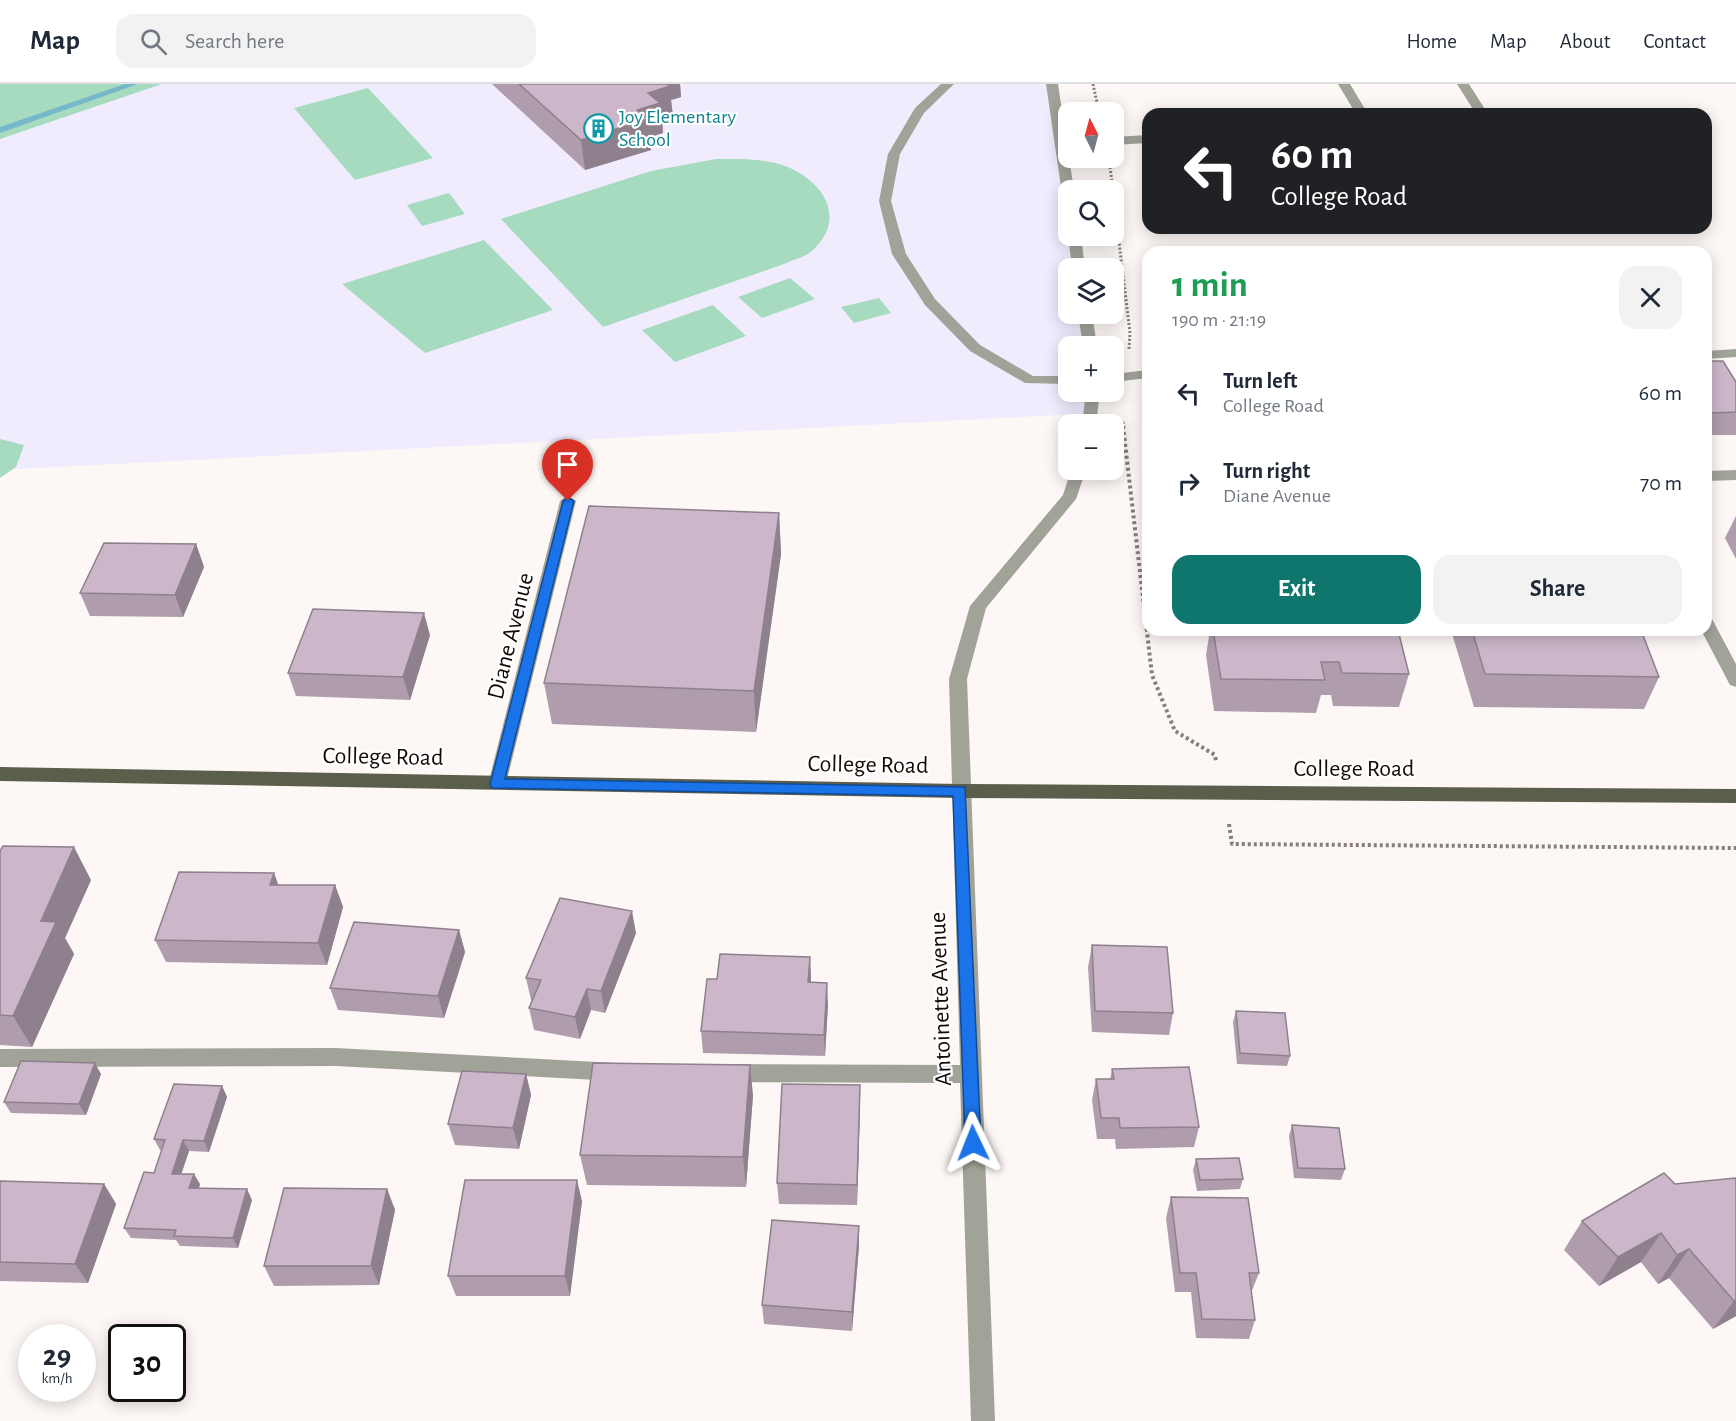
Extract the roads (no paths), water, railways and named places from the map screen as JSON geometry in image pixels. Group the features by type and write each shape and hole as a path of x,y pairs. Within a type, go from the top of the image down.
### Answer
{"main road":[{"name":"College Road","path":"0,774 960,791 1736,796"}],"street":[{"path":"948,84 919,111 894,154 885,201 899,254 930,302 975,348 1030,380 1058,380"},
{"path":"1052,84 1058,114"},
{"path":"1344,84 1358,108"},
{"path":"1463,84 1478,108"},
{"path":"1124,140 1142,139"},
{"path":"1712,355 1736,353"},
{"path":"1124,376 1142,375"},
{"path":"1712,476 1736,475"},
{"name":"Antoinette Avenue","path":"983,1421 958,679 978,606 1070,496 1075,480"},
{"name":"Diane Avenue","path":"497,784 568,501"},
{"path":"1712,635 1736,681"},
{"path":"0,1058 336,1057 640,1072"},
{"path":"711,1073 970,1074"}],"waterway":[{"path":"0,130 134,84"}],"place":[{"name":"Joy Elementary School","path":"598,128"}]}
